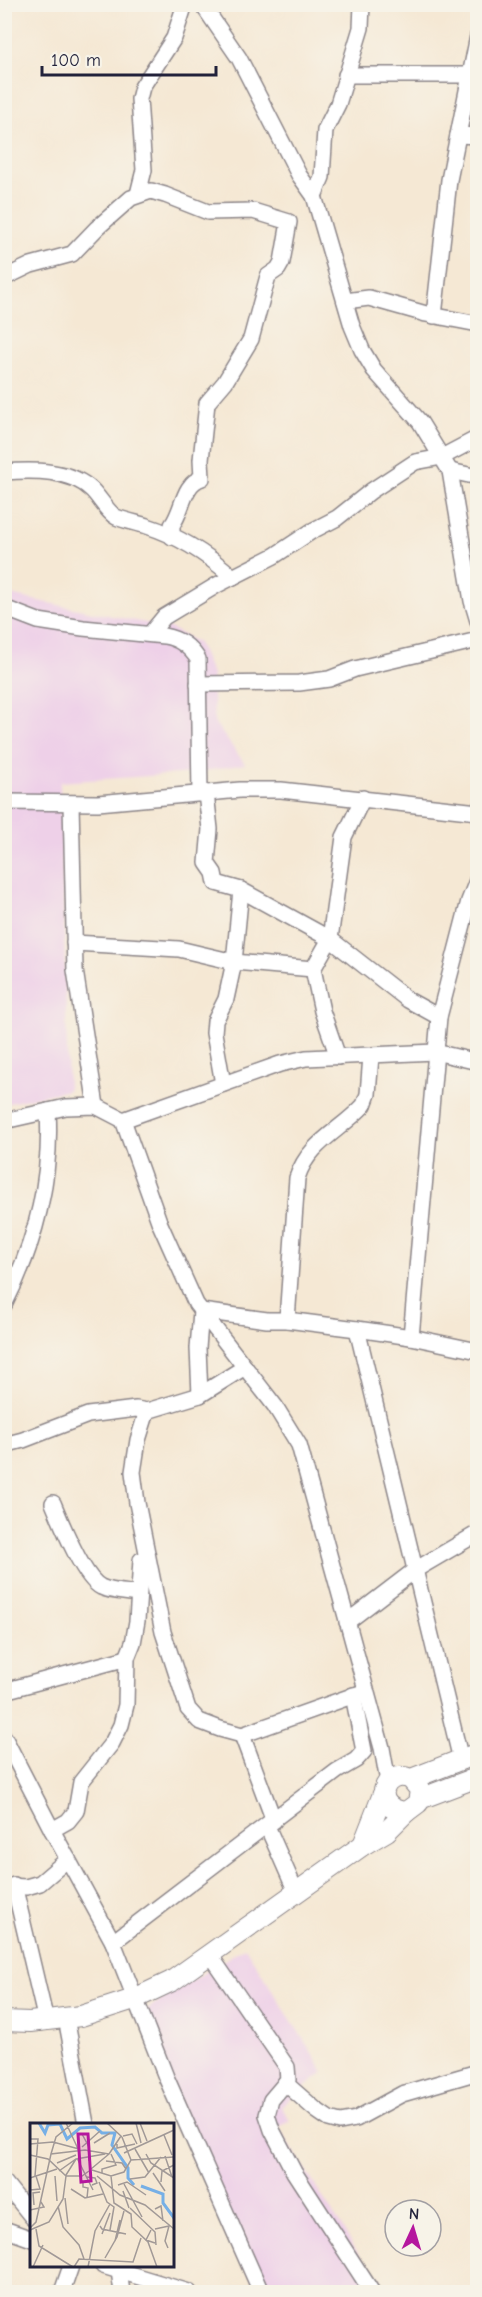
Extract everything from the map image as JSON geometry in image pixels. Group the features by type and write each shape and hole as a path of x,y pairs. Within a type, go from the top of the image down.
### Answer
{"main road":[{"path":"363,1845 398,1783 469,1756"},
{"path":"398,1783 387,1804 395,1811 477,1777"},
{"path":"4,2021 30,2022 66,2018 104,2010 172,1981 363,1845 387,1831 413,1805 420,1790 398,1783"}],"street":[{"path":"138,194 144,170 139,99 142,87 174,38 185,4"},
{"path":"199,4 204,7 239,58 299,175 314,196 362,350 374,370 420,422 450,471 477,621"},
{"path":"314,196 322,177 325,129 338,104 361,28 362,4"},
{"path":"434,316 449,180 477,36"},
{"path":"346,75 470,75"},
{"path":"458,135 477,136"},
{"path":"4,278 31,265 72,254 97,228 138,194 151,192 165,195 208,212 253,211 289,222 282,262 268,276 251,339 225,382 207,402 202,437 202,478 192,483 185,496 172,525 172,537"},
{"path":"345,301 369,298 434,316 477,324"},
{"path":"150,634 164,617 337,518 371,491 415,462 442,457 477,438"},
{"path":"450,471 477,477"},
{"path":"4,472 55,473 87,485 114,516 172,537 211,558 233,577"},
{"path":"4,608 38,621 176,638 193,651 198,659 203,793 210,829 207,863 214,873 216,884 241,890 330,939 408,1000 440,1017"},
{"path":"198,684 299,684 329,679 355,669 477,640"},
{"path":"4,802 98,803 240,790 281,790 477,812"},
{"path":"338,1057 322,1011 313,969 330,939 344,837 363,798"},
{"path":"71,804 75,970 96,1106"},
{"path":"411,1337 435,1052 440,1017 469,901 477,878"},
{"path":"223,1084 214,1033 215,1021 226,999 234,962 241,890"},
{"path":"74,944 179,949 234,962 313,969"},
{"path":"123,1120 280,1064 306,1059 435,1052 477,1062"},
{"path":"287,1320 297,1178 302,1162 310,1151 364,1105 368,1094 371,1056"},
{"path":"4,1121 66,1107 96,1106 123,1120 160,1224 196,1304 275,1406 299,1445 347,1622 360,1693 364,1752 113,1942"},
{"path":"4,1305 21,1273 34,1235 50,1141 48,1111"},
{"path":"201,1311 357,1329 411,1337 477,1351"},
{"path":"201,1311 198,1348 201,1395"},
{"path":"357,1329 416,1570 469,1756"},
{"path":"4,1445 88,1415 136,1409 147,1411 201,1395 245,1366"},
{"path":"147,1411 138,1440 133,1472 142,1536 164,1632 188,1709 199,1721 220,1730 242,1734 360,1693"},
{"path":"53,1503 73,1548 94,1583 103,1588 138,1594"},
{"path":"347,1622 416,1570 477,1533"},
{"path":"52,1830 68,1821 76,1810 81,1782 112,1743 121,1725 126,1705 127,1658 133,1643 137,1621 142,1536"},
{"path":"4,1691 127,1658"},
{"path":"360,1693 398,1783"},
{"path":"242,1734 296,1892"},
{"path":"4,1737 113,1942 166,2077 261,2292"},
{"path":"46,2020 9,1886 26,1887 40,1883 68,1859"},
{"path":"210,1954 287,2067 289,2075 271,2100 267,2115 272,2130 294,2172 372,2292"},
{"path":"66,2018 86,2123"},
{"path":"285,2083 316,2110 329,2119 340,2122 356,2119 402,2094 477,2072"},
{"path":"4,2182 30,2214"},
{"path":"4,2229 30,2238"},
{"path":"62,2292 70,2267"},
{"path":"108,2267 189,2292"},
{"path":"119,2271 122,2292"}],"shaded area":[{"path":"4,590 14,596 170,628 198,643 212,675 214,722 245,764 194,773 60,782 68,1090 5,1104"},
{"path":"245,1947 324,2072 281,2106 290,2121 278,2127 383,2292 258,2292 141,2013"}]}
